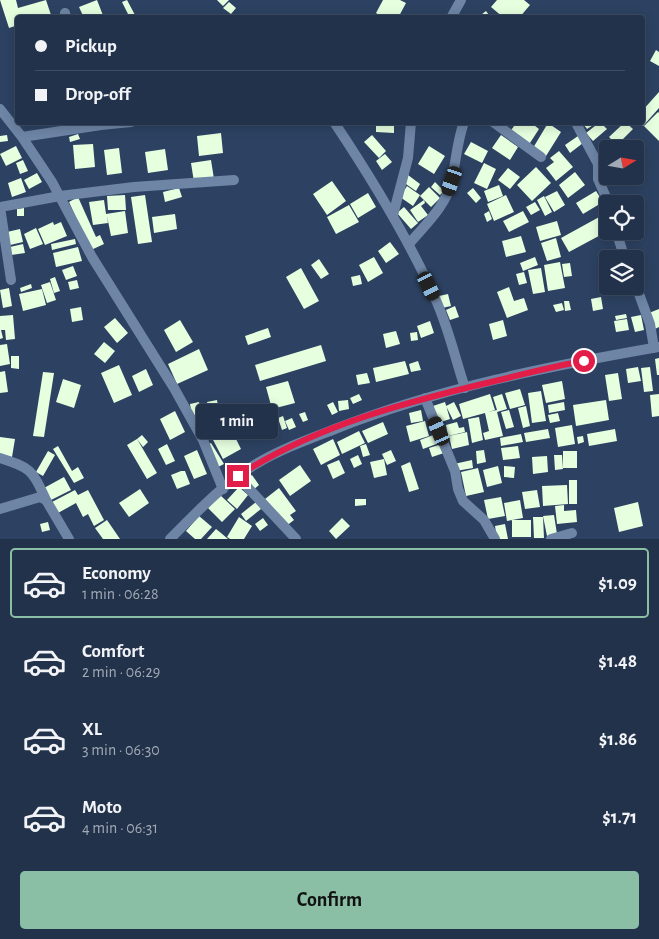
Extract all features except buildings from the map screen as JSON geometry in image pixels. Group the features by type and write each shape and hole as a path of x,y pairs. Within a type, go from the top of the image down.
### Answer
{"street":[{"path":"453,15 461,0"},
{"path":"0,109 22,137 60,196 92,257 174,388 202,440 224,489"},
{"path":"22,137 94,125"},
{"path":"336,125 393,215 409,244 436,300 465,388"},
{"path":"393,215 408,158 411,125"},
{"path":"409,244 441,206 448,193 452,181 457,143 463,125"},
{"path":"497,125 541,157"},
{"path":"578,125 598,164 598,179 605,195"},
{"path":"11,280 0,207 60,196 234,180"},
{"path":"170,539 238,476 256,464 304,441 394,406 567,364 657,347 639,295"},
{"path":"425,398 452,463 458,489 463,500 484,520 495,539"},
{"path":"0,458 25,466 35,477 69,539"},
{"path":"238,476 296,539"},
{"path":"0,509 32,498 40,497 46,500"},
{"path":"550,539 572,534"}],"route":[{"path":"238,476 256,464 304,441 394,406 584,361"}]}
